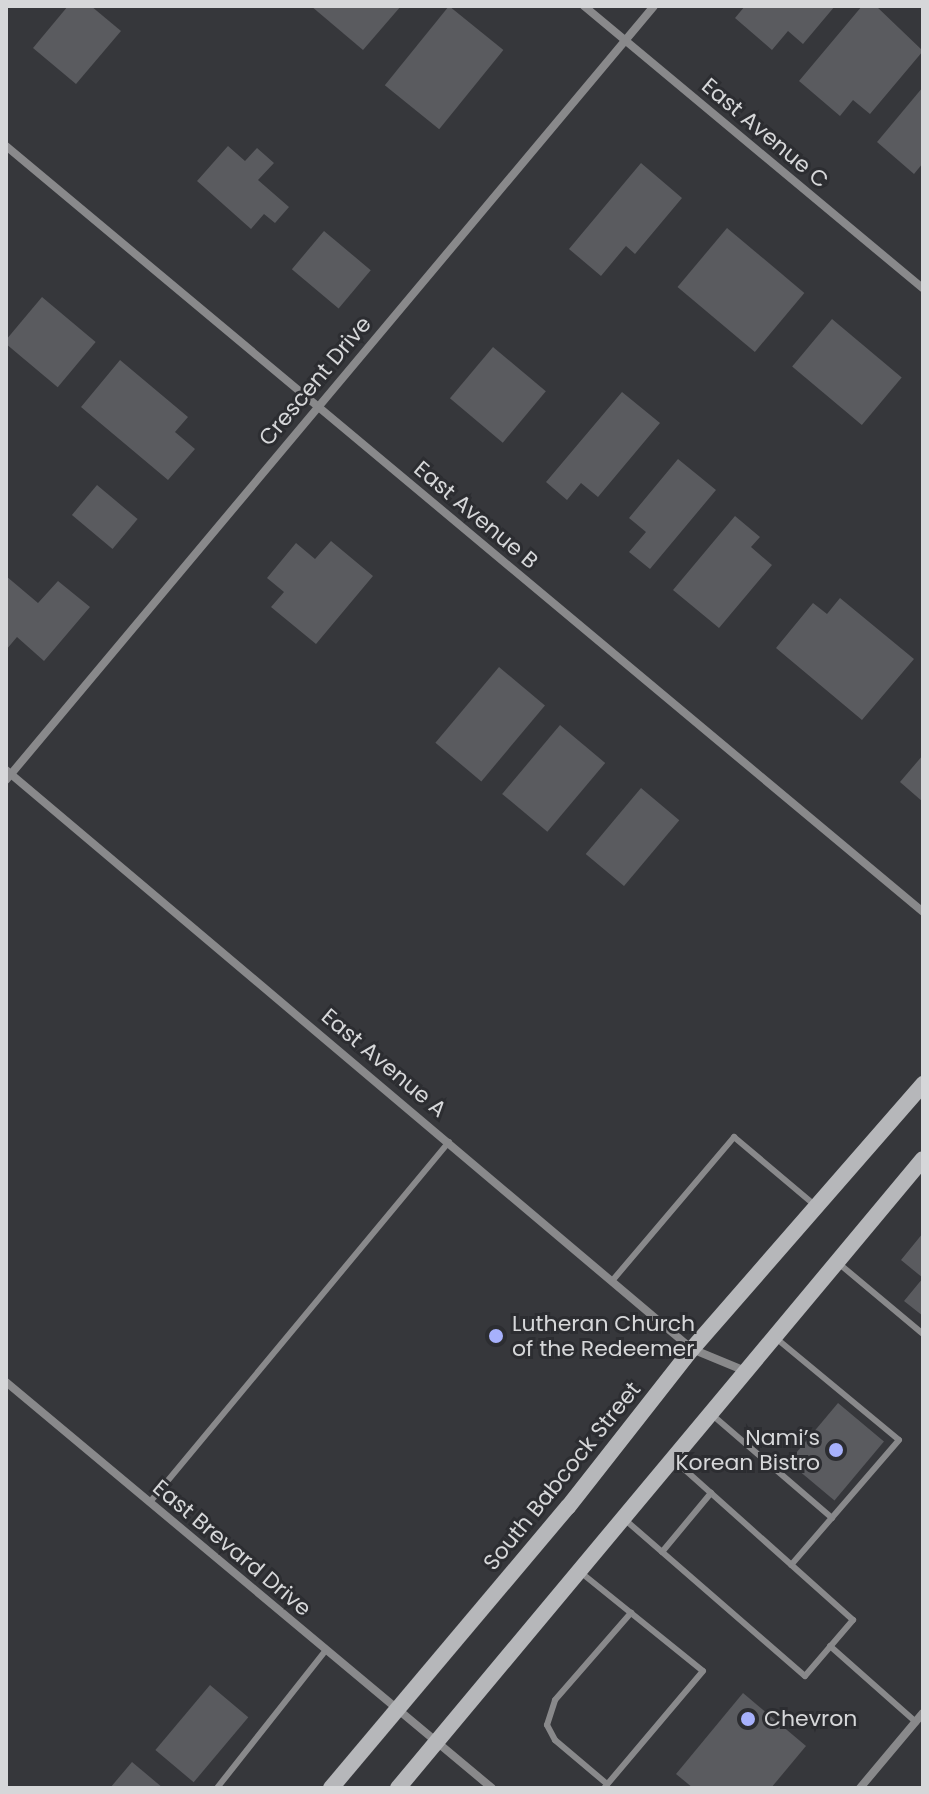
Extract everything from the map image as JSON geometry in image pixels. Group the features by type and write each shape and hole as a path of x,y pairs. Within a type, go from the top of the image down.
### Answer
{"main road":[{"name":"South Babcock Street","path":"331,1788 692,1349 923,1084"},
{"path":"398,1788 923,1159"}],"street":[{"name":"East Avenue C","path":"584,6 923,288"},
{"name":"Crescent Drive","path":"8,775 654,6"},
{"name":"East Avenue B","path":"6,146 923,912"},
{"name":"East Avenue A","path":"8,775 450,1141 692,1349 745,1371"},
{"name":"East Brevard Drive","path":"6,1382 492,1788"},
{"path":"860,1788 923,1713"}],"lane":[{"path":"612,1281 734,1137 816,1206"},
{"path":"150,1502 450,1141"},
{"path":"837,1262 923,1334"},
{"path":"774,1336 899,1440 791,1565"},
{"path":"710,1413 832,1518"},
{"path":"623,1518 805,1676 853,1620 673,1459"},
{"path":"662,1552 711,1493"},
{"path":"579,1571 703,1671 606,1786 555,1740 547,1725 555,1700 631,1613"},
{"path":"830,1646 916,1722"},
{"path":"217,1788 326,1650"}],"building":[{"path":"68,6 91,6 121,31 76,84 33,48"},
{"path":"311,6 401,6 363,50"},
{"path":"449,6 503,50 439,129 385,85"},
{"path":"745,6 835,6 803,44 788,31 772,50 735,18"},
{"path":"862,6 876,6 923,51 870,114 853,100 840,116 799,81"},
{"path":"923,87 923,163 914,174 877,142"},
{"path":"228,146 245,161 257,148 274,163 258,180 289,207 275,223 264,214 251,229 197,181"},
{"path":"641,163 682,198 635,254 626,246 601,276 569,249"},
{"path":"727,228 804,293 755,352 678,287"},
{"path":"324,231 371,270 339,309 292,269"},
{"path":"42,297 96,342 58,387 6,344"},
{"path":"832,319 902,377 862,425 792,366"},
{"path":"493,347 546,391 503,443 450,398"},
{"path":"120,360 188,417 175,432 195,449 168,480 81,407"},
{"path":"622,392 660,423 598,497 581,483 567,500 546,482"},
{"path":"678,459 716,490 650,569 629,552 646,532 629,518"},
{"path":"97,485 138,519 113,549 72,515"},
{"path":"735,516 760,537 751,547 772,565 719,628 673,590"},
{"path":"331,541 373,576 316,644 271,607 284,592 267,578 296,543 315,559"},
{"path":"6,576 38,603 58,581 90,607 44,661 17,637 6,650"},
{"path":"840,598 914,659 862,720 776,648 813,603 827,614"},
{"path":"499,667 545,706 481,781 435,743"},
{"path":"560,725 605,763 547,832 502,794"},
{"path":"923,755 923,802 900,782"},
{"path":"641,788 679,820 624,886 586,854"},
{"path":"923,1233 923,1278 901,1260"},
{"path":"923,1278 923,1316 904,1301"},
{"path":"838,1403 884,1442 834,1501 789,1462"},
{"path":"210,1685 248,1717 194,1782 155,1750"},
{"name":"Chevron","path":"743,1693 806,1746 771,1788 693,1788 676,1774"},
{"path":"132,1762 163,1788 110,1788"}],"place":[{"name":"Lutheran Church of the Redeemer","path":"496,1336"},
{"name":"Nami’s Korean Bistro","path":"836,1450"},
{"name":"Chevron","path":"748,1719"}]}
